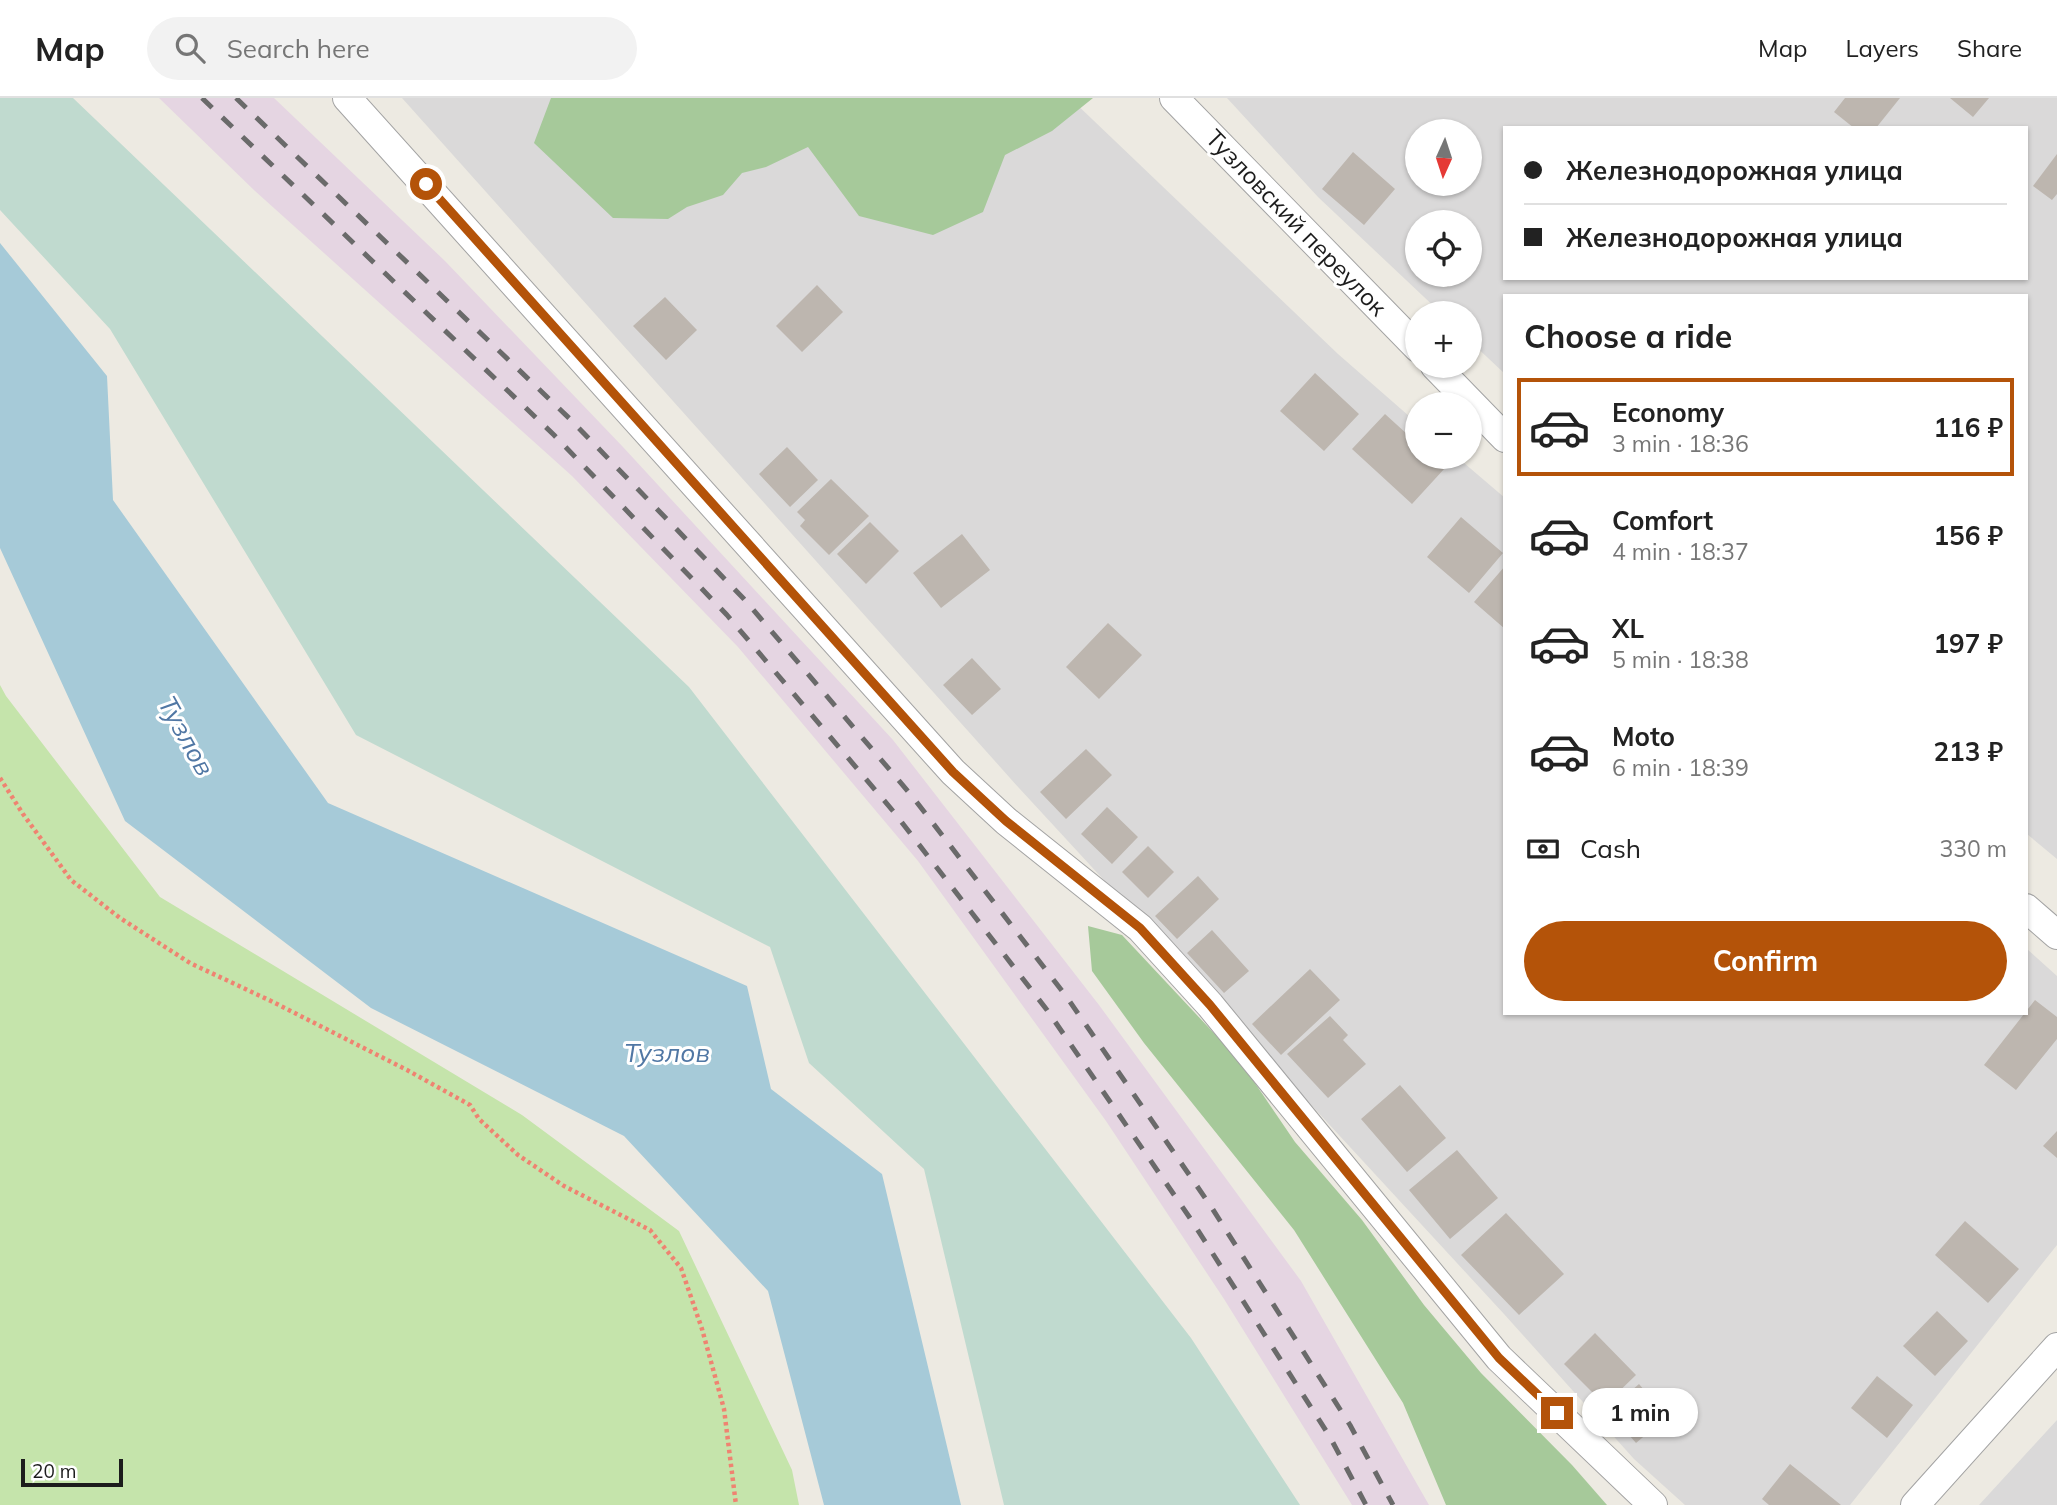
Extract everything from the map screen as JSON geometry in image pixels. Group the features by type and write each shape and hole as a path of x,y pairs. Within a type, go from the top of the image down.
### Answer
{"street":[{"path":"347,98 953,772 1006,821 1140,928 1219,1016 1499,1358 1653,1505"},
{"name":"Тузловский переулок","path":"1174,98 1405,335"},
{"path":"1447,378 1503,436"},
{"path":"2028,910 2057,935"},
{"path":"1915,1505 2057,1347"}],"path":[{"path":"0,778 71,880 120,918 190,963 271,1001 470,1105 479,1119 518,1155 564,1186 650,1230 681,1268 702,1329 724,1409 736,1505"}],"shaded area":[{"path":"159,98 274,98 445,261 623,447 893,740 1099,1005 1301,1281 1429,1505 1352,1505 1224,1299 1106,1121 918,861 738,647 572,476 255,191"},
{"path":"402,98 1070,98 1338,354 1405,413 1405,469 1471,469 1503,496 1503,1015 2028,1015 2028,950 2057,976 2057,1245 1850,1505 1685,1505 1634,1459 1504,1314 1019,788"},
{"path":"1227,98 2057,98 2057,859 2028,835 2028,294 1503,294 1503,372 1482,352 1482,301 1428,301 1413,287 1482,287 1482,210 1405,210 1405,279 1318,197"},
{"path":"2057,1420 2057,1505 1979,1505"}],"green space":[{"path":"0,98 73,98 689,687 1191,1338 1300,1505 1004,1505 924,1169 809,1063 770,947 356,735 110,329 0,210"},
{"path":"551,98 1093,98 1052,131 1005,155 983,212 933,235 859,216 808,147 766,167 742,173 723,195 687,207 668,219 613,218 534,143"},
{"path":"0,685 160,897 522,1115 679,1231 792,1470 799,1505 0,1505"},
{"path":"1088,926 1122,935 1240,1061 1295,1142 1362,1220 1424,1305 1481,1373 1572,1465 1607,1505 1446,1505 1403,1403 1294,1230 1144,1043 1092,971"}],"water":[{"name":"Тузлов","path":"0,243 107,376 113,500 328,803 747,986 771,1089 882,1174 961,1505 824,1505 768,1291 624,1136 371,1008 125,821 0,548"}],"building":[{"path":"1845,98 1900,98 1878,126 1852,126 1834,112"},
{"path":"1950,98 1989,98 1973,117"},
{"path":"1353,152 1395,189 1364,225 1322,189"},
{"path":"2057,154 2057,194 2052,200 2033,186"},
{"path":"817,285 843,312 802,352 776,326"},
{"path":"665,297 697,330 666,360 633,326"},
{"path":"1315,373 1359,414 1324,451 1280,411"},
{"path":"1385,414 1405,432 1405,469 1444,469 1412,504 1352,449"},
{"path":"787,447 818,480 790,507 759,474"},
{"path":"831,479 869,516 829,555 800,526 805,520 797,512"},
{"path":"1461,517 1503,553 1469,593 1427,557"},
{"path":"870,522 899,551 866,584 837,554"},
{"path":"962,534 990,570 941,608 913,573"},
{"path":"1503,568 1503,627 1474,602"},
{"path":"1108,623 1142,655 1099,699 1066,667"},
{"path":"972,658 1001,689 972,715 943,685"},
{"path":"1086,749 1112,775 1066,819 1040,792"},
{"path":"1107,807 1138,837 1112,864 1081,834"},
{"path":"1148,846 1174,872 1148,898 1122,872"},
{"path":"1198,876 1219,899 1177,939 1155,916"},
{"path":"1212,930 1249,971 1224,993 1187,953"},
{"path":"1310,969 1340,1000 1281,1055 1252,1024"},
{"path":"2035,1000 2057,1017 2057,1039 2016,1090 1984,1065 2023,1015 2028,1015 2028,1009"},
{"path":"1330,1016 1348,1035 1343,1040 1366,1064 1328,1098 1287,1054"},
{"path":"1400,1085 1446,1138 1407,1172 1361,1119"},
{"path":"2057,1131 2057,1158 2043,1146"},
{"path":"1457,1150 1498,1198 1450,1239 1409,1190"},
{"path":"1506,1213 1564,1274 1519,1315 1461,1255"},
{"path":"1965,1221 2019,1269 1988,1303 1935,1255"},
{"path":"1937,1311 1968,1341 1935,1376 1903,1346"},
{"path":"1595,1333 1636,1375 1605,1405 1564,1364"},
{"path":"1877,1376 1913,1405 1887,1438 1851,1408"},
{"path":"1639,1384 1667,1417 1636,1443 1608,1411"},
{"path":"1790,1464 1841,1505 1769,1505 1762,1499"}],"railway":[{"path":"202,98 554,435 727,615 893,811 1047,1010 1190,1218 1330,1437 1366,1505"},
{"path":"236,98 570,419 744,599 912,796 1066,996 1210,1205 1350,1425 1393,1505"}],"route":[{"path":"426,184 953,772 1006,821 1140,928 1210,1005 1499,1358 1557,1413"}]}
